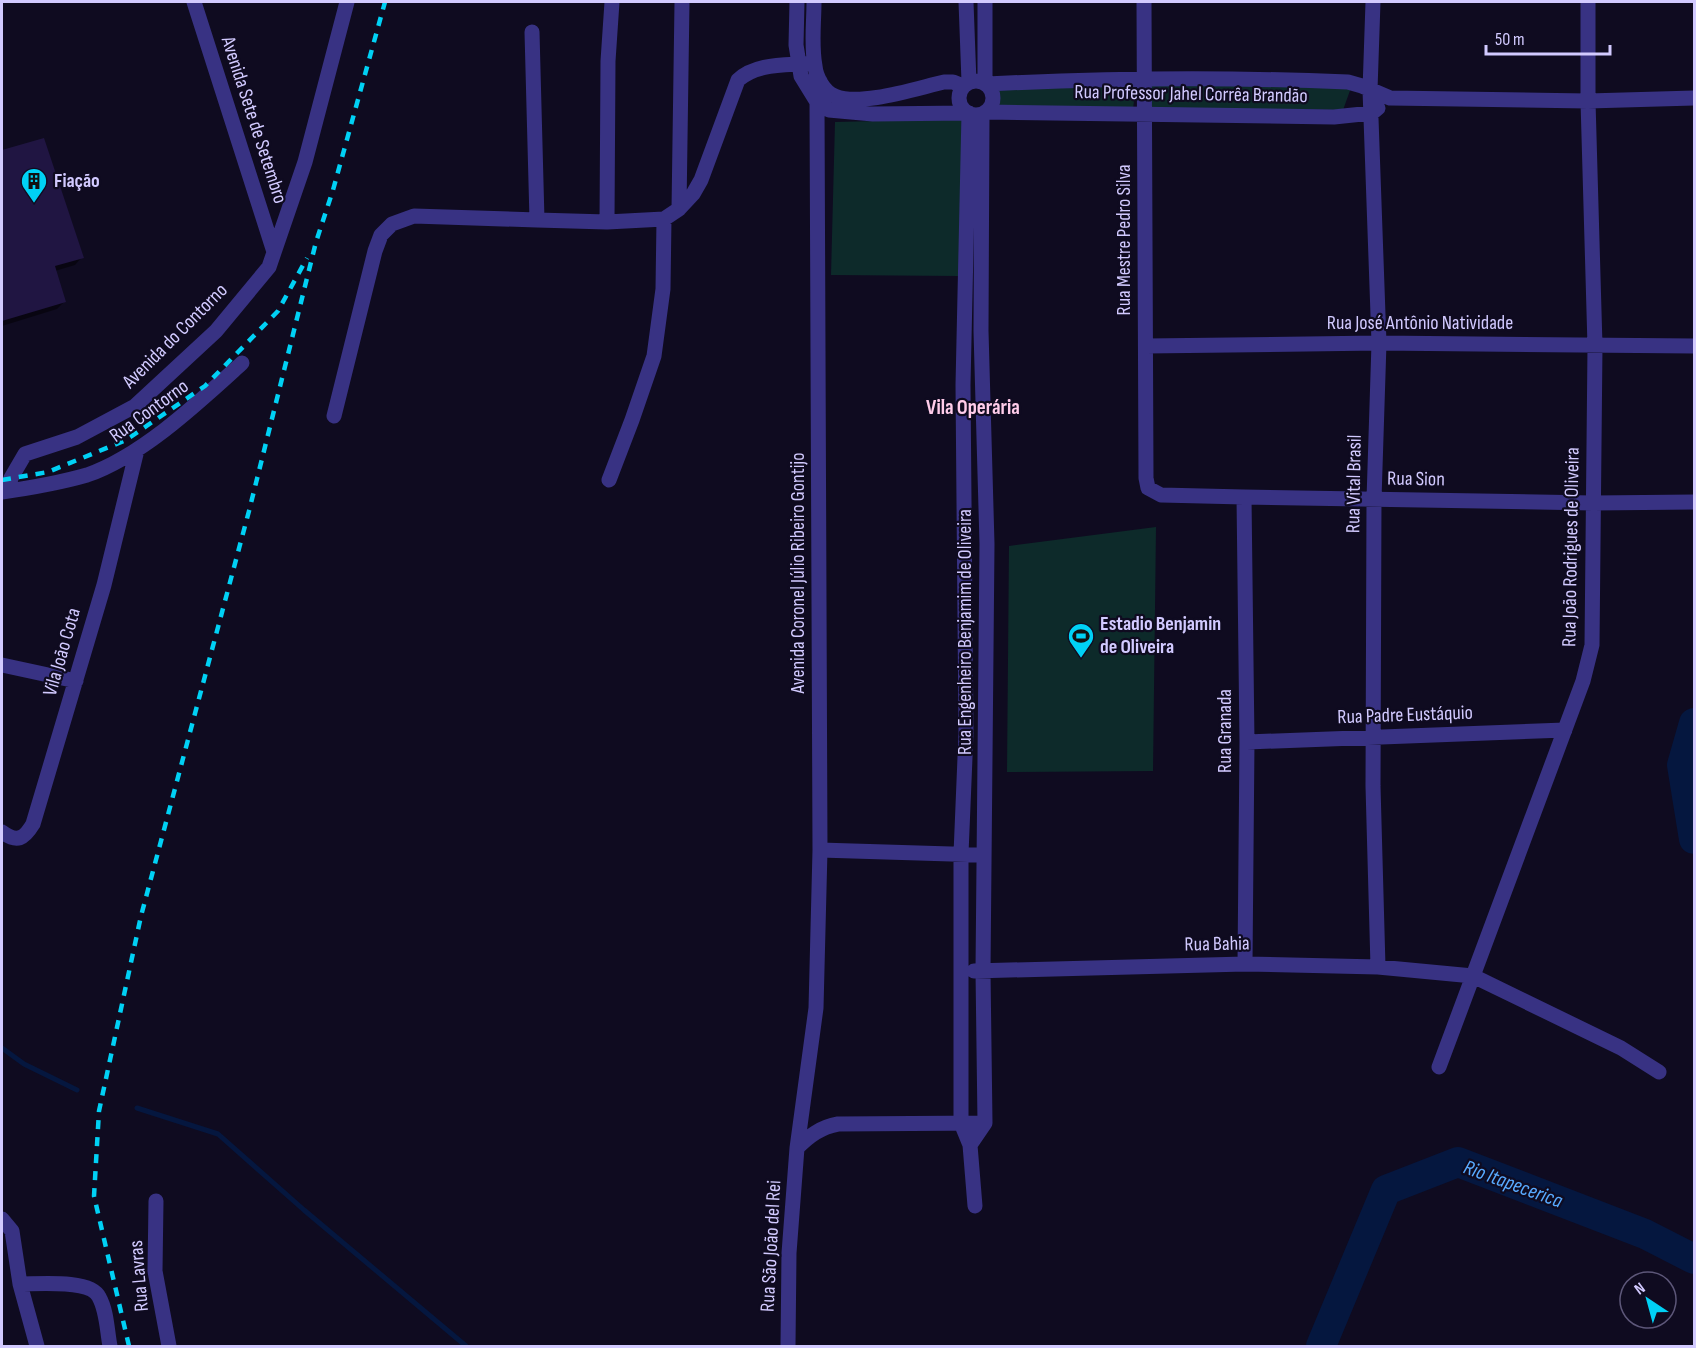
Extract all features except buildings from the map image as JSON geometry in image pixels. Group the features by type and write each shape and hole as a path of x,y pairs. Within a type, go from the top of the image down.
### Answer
{"street":[{"name":"Avenida Sete de Setembro","path":"194,2 274,252"},
{"name":"Avenida do Contorno","path":"5,491 25,454 77,437 135,406 216,331 269,267 305,162 346,2"},
{"path":"607,222 608,61 612,2"},
{"path":"679,208 682,2"},
{"name":"Avenida Coronel Júlio Ribeiro Gontijo","path":"796,2 798,65 806,86 817,102 820,850 816,1008 797,1148"},
{"path":"814,2 814,63 820,81 817,102"},
{"path":"966,2 967,65 976,83 992,90 993,102 976,113 959,103 958,97 976,83 985,2"},
{"name":"Rua Mestre Pedro Silva","path":"1144,2 1146,478"},
{"name":"Rua Vital Brasil","path":"1373,2 1370,90 1379,343 1374,499 1373,738 1378,967"},
{"name":"Rua João Rodrigues de Oliveira","path":"1439,1067 1583,681 1592,645 1595,346 1588,101 1588,2"},
{"path":"532,32 537,220"},
{"path":"334,416 375,251 381,235 392,224 414,216 607,222 664,219 693,194 701,180 738,80 747,72 766,67 814,63"},
{"name":"Rua Professor Jahel Corrêa Brandão","path":"820,81 835,97 852,98 886,96 944,82 1145,78 1337,82 1355,84 1390,98 1588,101 1695,98"},
{"path":"1372,113 1390,98"},
{"name":"Rua Professor Jahel Corrêa Brandão","path":"817,102 829,110 847,113 1324,117 1372,113"},
{"name":"Rua Engenheiro Benjamim de Oliveira","path":"975,1206 970,1145 961,1123 962,854 966,733 964,331 976,113"},
{"name":"Rua Engenheiro Benjamim de Oliveira","path":"976,113 987,544 983,970 985,1123"},
{"path":"609,480 654,356 663,289 664,219"},
{"path":"964,331 981,331"},
{"name":"Rua José Antônio Natividade","path":"1146,346 1379,343 1695,346"},
{"name":"Rua Contorno","path":"5,491 30,488 88,474 137,450 208,395 242,363"},
{"name":"Vila João Cota","path":"2,832 15,839 21,839 33,824 104,585 137,450"},
{"name":"Rua Sion","path":"1146,478 1148,488 1161,495 1593,503 1695,502"},
{"name":"Rua Granada","path":"1244,497 1245,964"},
{"path":"2,665 76,681"},
{"name":"Rua Padre Eustáquio","path":"1246,742 1564,730"},
{"path":"820,850 984,855"},
{"name":"Rua Bahia","path":"962,971 1245,964 1378,967 1473,976"},
{"path":"1473,976 1621,1048 1659,1072"},
{"path":"797,1148 825,1126 838,1124 985,1123"},
{"path":"970,1145 985,1123"},
{"name":"Rua São João del Rei","path":"788,1347 789,1253 797,1148"},
{"name":"Rua Lavras","path":"156,1201 155,1270 170,1347"},
{"path":"2,1219 12,1232 20,1284 37,1347"},
{"path":"20,1284 92,1288 99,1294 103,1305 110,1347"}],"green space":[{"path":"1150,81 1352,85 1343,110 1149,108"},
{"path":"997,85 1136,85 1133,109 1000,108"},
{"path":"962,119 960,276 831,275 835,122"},
{"name":"Estadio Benjamin de Oliveira","path":"1156,527 1153,771 1007,772 1009,546"}],"waterway":[{"name":"Rio Itapecerica","path":"1694,723 1682,765 1694,839"},
{"path":"2,1048 24,1064 77,1090"},
{"path":"137,1108 218,1134 304,1210 466,1346"},
{"name":"Rio Itapecerica","path":"1321,1346 1386,1190 1458,1162 1645,1234 1694,1259"}],"railway":[{"path":"129,1346 94,1196 99,1111 141,916 249,511 316,242 333,190 385,2"},
{"path":"2,480 48,472 126,440 205,386 278,311 307,258"}],"place":[{"name":"Fiação","path":"34,204"},
{"name":"Estadio Benjamin de Oliveira","path":"1081,659"}],"district":[{"name":"Vila Operária","path":"973,407"}]}
